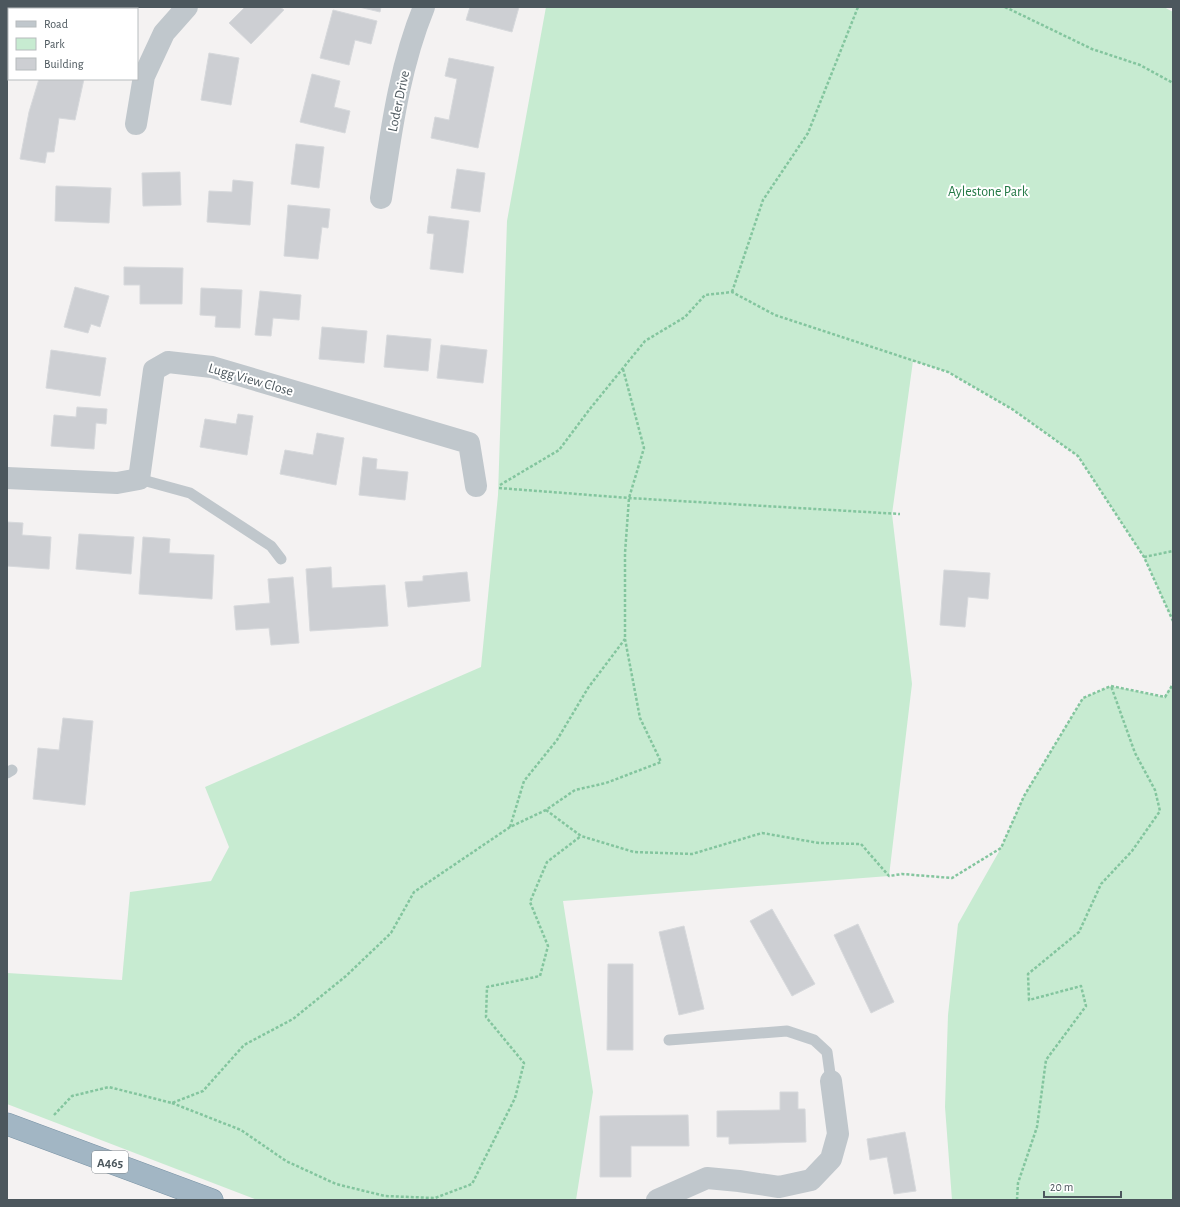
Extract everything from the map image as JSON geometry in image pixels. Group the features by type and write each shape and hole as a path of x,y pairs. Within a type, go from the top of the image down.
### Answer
{"highway":[{"name":"A465","path":"7,1124 212,1200"}],"street":[{"path":"136,124 144,76 164,32 187,7"},
{"name":"Loder Drive","path":"381,198 396,98 416,26 424,7"},
{"name":"Lugg View Close","path":"139,479 154,370 168,362 212,367 469,442 485,487"},
{"path":"7,478 117,483 139,479"},
{"path":"657,1200 706,1178 779,1187 811,1180 831,1159 838,1134 831,1081"}],"lane":[{"path":"139,479 190,493 271,546 281,559"},
{"path":"669,1040 787,1032 814,1040 827,1052 831,1081"}],"path":[{"path":"732,292 763,200 808,133 858,7"},
{"path":"1005,7 1092,49 1140,65 1173,83"},
{"path":"485,487 559,450 589,410 645,341 685,317 705,295 732,292 775,315 948,372 1012,409 1078,456 1144,556 1173,620"},
{"path":"172,1103 203,1091 244,1045 294,1019 346,976 391,933 414,892 510,827 546,810 575,790 606,784 661,762 640,718 625,640 626,553 629,498 644,448 623,369"},
{"path":"485,487 629,498 900,514"},
{"path":"1144,556 1173,551"},
{"path":"510,827 524,781 557,740 588,688 625,640"},
{"path":"546,810 581,836 634,852 692,854 762,833 819,843 861,844 889,876 902,874 952,878 1001,848 1024,796 1083,698 1111,686 1164,697 1173,684"},
{"path":"1017,1200 1018,1183 1037,1127 1046,1060 1086,1006 1080,986 1029,1000 1028,974 1079,932 1101,884 1132,851 1160,811 1155,790 1135,753 1111,686"},
{"path":"36,1135 72,1096 109,1087 172,1103 241,1130 286,1161 336,1184 385,1196 435,1198 472,1184 514,1098 524,1063 486,1017 487,988 540,976 548,946 530,902 547,862 581,836"}],"green space":[{"name":"Aylestone Park","path":"546,7 1164,7 1173,12 1173,621 1144,557 1078,456 1012,409 948,372 913,361 892,514 912,684 889,876 563,901 593,1092 576,1200 257,1200 7,1104 7,973 122,980 130,892 211,881 229,847 205,787 481,667 498,495 507,221"},
{"path":"1173,684 1173,1200 952,1200 945,1107 948,1015 958,924 1001,848 1024,796 1083,698 1111,686 1164,697"}],"building":[{"path":"32,7 59,7 59,8"},
{"path":"245,7 280,7 284,10 251,44 229,23"},
{"path":"359,7 381,7 380,12"},
{"path":"470,7 519,7 512,32 466,20"},
{"path":"333,10 377,21 371,44 355,40 349,65 320,58"},
{"path":"209,53 239,58 231,105 201,100"},
{"path":"449,58 494,67 478,148 431,138 435,117 449,120 457,79 445,76"},
{"path":"312,74 340,81 334,107 350,111 345,133 300,122"},
{"path":"39,80 84,80 75,120 59,118 54,152 47,152 45,163 20,159 29,112"},
{"path":"296,144 324,147 319,188 291,184"},
{"path":"457,169 485,173 480,212 451,208"},
{"path":"180,172 181,205 143,206 142,173"},
{"path":"233,180 253,182 250,225 207,222 209,191 232,192"},
{"path":"56,186 111,188 109,223 55,221"},
{"path":"288,205 330,209 328,228 322,227 318,259 284,256"},
{"path":"429,216 469,221 463,273 430,269 434,234 427,233"},
{"path":"124,267 183,268 182,304 140,304 140,285 124,285"},
{"path":"75,287 109,296 100,327 91,324 88,333 64,327"},
{"path":"201,288 242,290 240,328 215,327 216,316 200,315"},
{"path":"260,291 301,295 299,320 273,318 271,336 255,335"},
{"path":"322,327 367,331 364,363 319,359"},
{"path":"387,335 431,339 428,371 384,367"},
{"path":"441,345 487,350 483,383 437,378"},
{"path":"51,350 106,358 100,396 46,388"},
{"path":"77,407 107,409 106,424 96,423 94,449 51,446 54,415 76,417"},
{"path":"238,414 253,416 247,455 200,447 205,419 236,424"},
{"path":"317,433 344,438 336,485 280,474 285,450 313,455"},
{"path":"363,457 377,459 376,469 408,472 405,500 359,495"},
{"path":"7,522 23,523 22,535 51,537 49,569 7,566"},
{"path":"79,534 134,537 131,574 76,569"},
{"path":"143,537 170,539 169,553 214,555 212,599 139,594"},
{"path":"331,567 332,588 385,585 388,626 310,631 306,569"},
{"path":"944,570 990,573 988,599 968,597 965,627 940,625"},
{"path":"467,572 470,601 408,607 405,582 423,581 423,576"},
{"path":"293,577 299,643 271,645 269,628 236,630 234,606 270,603 268,579"},
{"path":"63,718 93,721 85,805 33,799 38,748 59,750"},
{"path":"772,909 815,984 792,996 750,921"},
{"path":"858,924 894,1002 871,1013 834,935"},
{"path":"684,926 704,1009 679,1015 659,932"},
{"path":"608,964 633,964 633,1050 607,1050"},
{"path":"780,1092 798,1092 798,1109 805,1109 806,1142 729,1144 729,1137 717,1137 717,1111 780,1110"},
{"path":"688,1115 689,1146 631,1146 631,1177 600,1177 600,1116"},
{"path":"905,1132 916,1191 894,1194 887,1157 870,1160 867,1139"}]}
